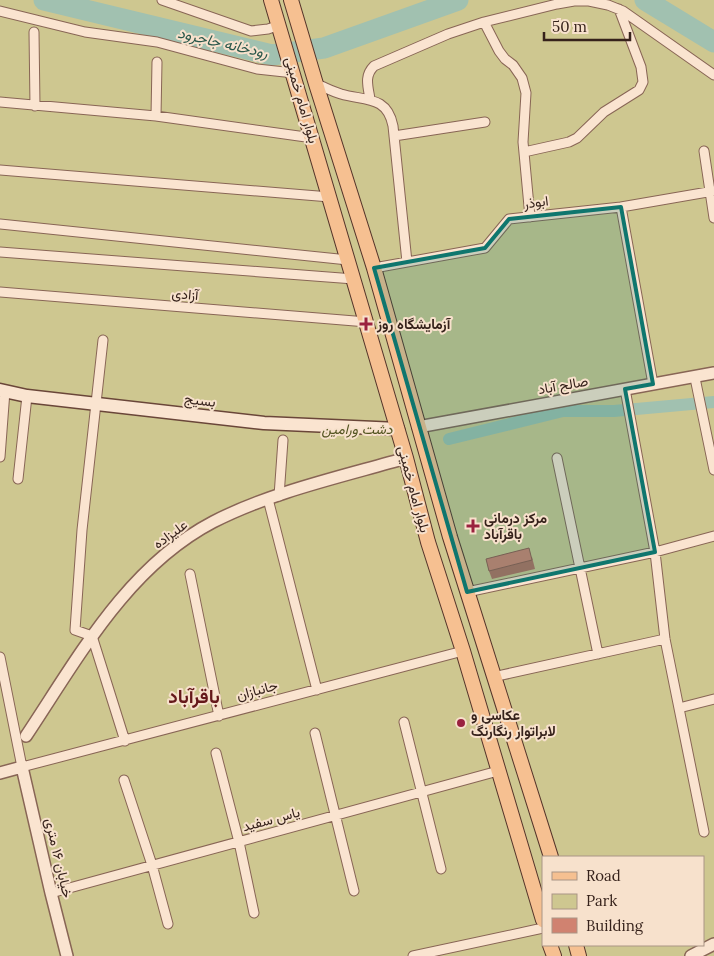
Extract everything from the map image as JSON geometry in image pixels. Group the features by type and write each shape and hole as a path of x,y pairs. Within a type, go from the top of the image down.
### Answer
{"main road":[{"name":"بلوار امام خمینی","path":"271,0 296,78 398,429 428,542 463,651 498,771 539,893 542,913"},
{"name":"بلوار امام خمینی","path":"293,0 297,21 374,268 418,427 493,677 551,856"},
{"name":"بسیج","path":"2,391 27,396 264,423 398,429"}],"street":[{"path":"162,0 177,3 252,30 268,30 280,25"},
{"path":"370,99 366,77 374,66 448,34 484,22 574,1 589,0 619,9 714,75"},
{"path":"524,152 569,142 578,138 604,112 639,90 643,82 641,67 619,9"},
{"path":"0,11 85,32 157,42 296,78"},
{"path":"484,22 499,51 513,65 522,78 526,93 523,142 530,217"},
{"path":"34,32 35,106"},
{"path":"156,116 157,62"},
{"path":"316,84 341,94 370,99 383,106 390,114 407,262"},
{"path":"0,102 156,116 313,138"},
{"path":"394,136 484,122"},
{"path":"704,151 712,191 714,218"},
{"path":"0,170 330,197"},
{"name":"ابوذر","path":"374,268 485,248 509,219 620,207 712,191"},
{"path":"620,207 653,384"},
{"path":"0,224 348,260"},
{"path":"0,252 354,280"},
{"name":"آزادی","path":"0,292 367,322"},
{"path":"103,340 82,530 75,630 92,636 125,741"},
{"name":"صالح آباد","path":"418,427 695,378 714,373"},
{"path":"695,378 714,470"},
{"path":"626,389 656,552 665,639 704,832"},
{"path":"0,457 2,391"},
{"path":"18,480 27,396"},
{"path":"283,440 273,497 317,690"},
{"name":"علیزاده","path":"26,736 92,636 126,594 158,560 186,539 213,522 273,497 406,458"},
{"path":"557,458 598,654"},
{"path":"468,592 656,552 714,536"},
{"path":"190,574 219,716"},
{"path":"493,677 665,639"},
{"name":"جانبازان","path":"0,773 463,651"},
{"path":"0,657 22,767"},
{"path":"679,708 714,699"},
{"path":"404,722 441,869"},
{"path":"314,733 354,890"},
{"path":"216,753 239,842 254,912"},
{"name":"خیابان ۱۶ متری","path":"22,767 67,956"},
{"name":"یاس سفید","path":"51,893 498,771"},
{"path":"124,780 152,865 168,924"},
{"path":"413,956 542,928"},
{"path":"691,956 714,944"}],"highlighted area":[{"path":"621,207 653,384 625,389 655,552 467,592 374,268 485,248 509,219"}],"green space":[{"name":"دشت ورامین","path":"0,0 714,0 714,956 0,956"}],"building":[{"path":"529,548 532,560 489,571 486,559"}],"waterway":[{"name":"رودخانه جاجرود","path":"44,0 272,55 324,48 458,0"},
{"name":"رودخانه جاجرود","path":"645,0 714,42"},
{"path":"449,439 563,411 614,411 714,402"}],"place":[{"name":"آزمایشگاه روز","path":"366,324"},
{"name":"مرکز درمانی باقرآباد","path":"473,526"},
{"name":"عکاسی و لابراتوار رنگارنگ","path":"461,723"}],"district":[{"name":"باقرآباد","path":"194,696"}]}
